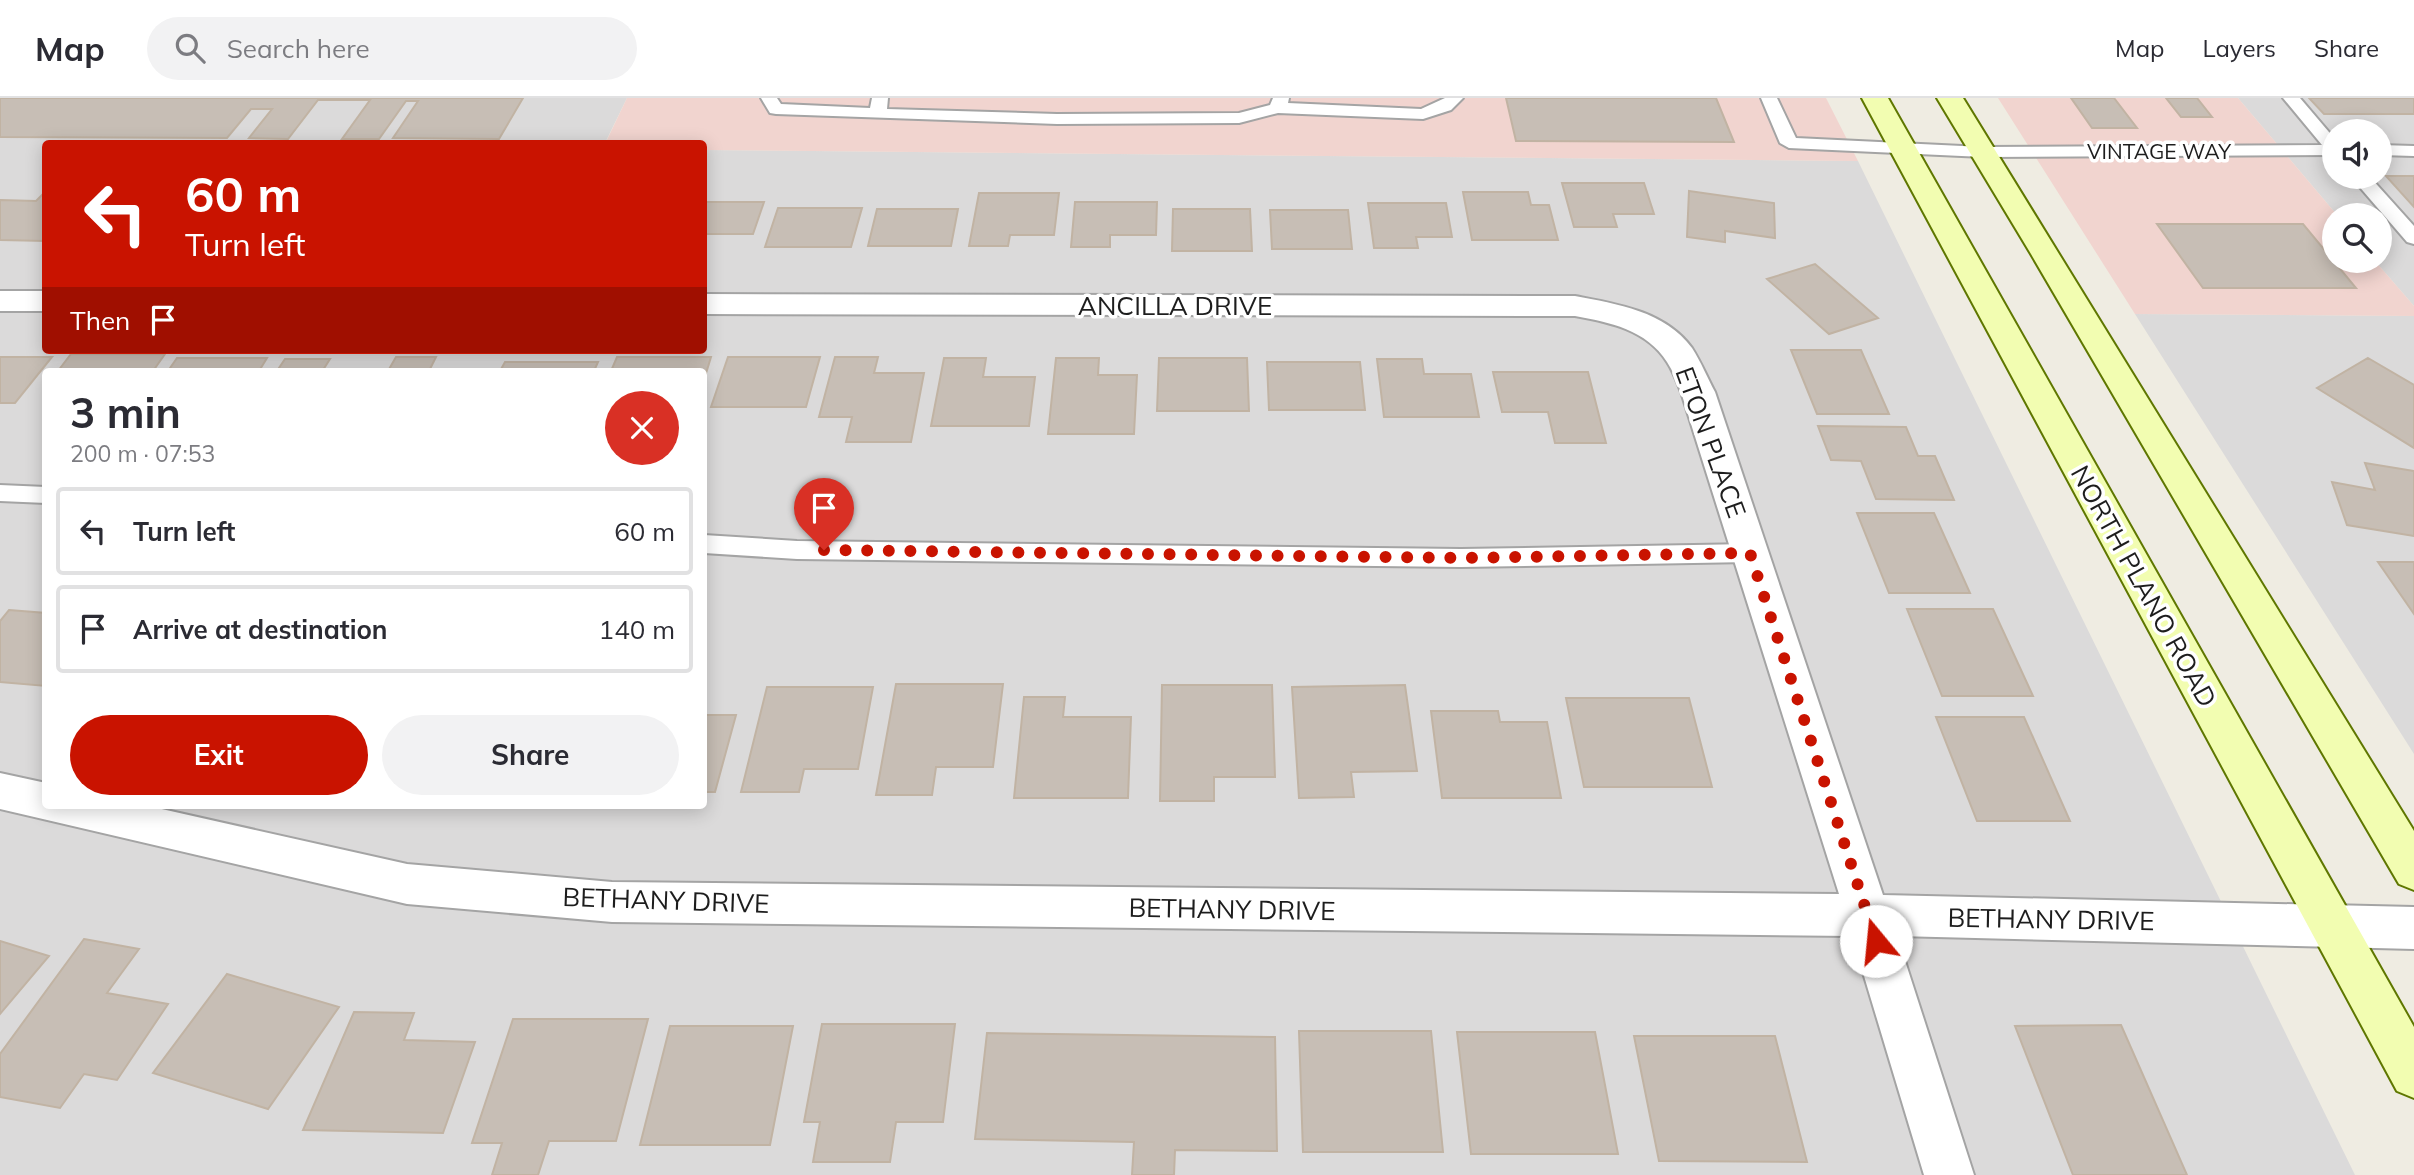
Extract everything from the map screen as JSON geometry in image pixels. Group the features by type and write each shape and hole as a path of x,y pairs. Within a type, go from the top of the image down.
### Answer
{"main road":[{"name":"NORTH PLANO ROAD","path":"1875,98 2414,1074"},
{"path":"1950,98 2414,870"}],"street":[{"path":"0,301 42,301"},
{"name":"ANCILLA DRIVE","path":"707,303 1575,306 1644,323"},
{"name":"ETON PLACE","path":"1644,323 1680,355 1698,392 1868,915 1949,1175"},
{"path":"0,791 42,801"},
{"name":"BETHANY DRIVE","path":"79,809 407,884 612,902 1868,915 2414,928"}],"lane":[{"path":"769,98 776,109 879,106 1057,119 1239,118 1279,103 1423,114 1445,106 1455,98"},
{"name":"VINTAGE WAY","path":"1769,98 1788,144 1983,152 2322,149"},
{"path":"2291,98 2322,135"},
{"path":"2392,150 2414,151"},
{"path":"2371,189 2414,238"},
{"path":"0,492 42,495"},
{"path":"707,544 797,550 1461,558 1750,553"}],"shaded area":[{"path":"0,98 627,98 606,140 42,140 42,354 707,354 707,150 1858,161 2355,1175 0,1175"},
{"path":"627,98 1826,98 1858,161 707,150 707,140 607,140"},
{"path":"1998,98 2238,98 2327,203 2322,203 2322,273 2385,273 2414,306 2414,316 2135,314"},
{"path":"2238,98 2414,98 2414,306 2385,273 2392,273 2392,203 2327,203"},
{"path":"2135,314 2414,316 2414,754"}],"building":[{"path":"0,98 523,98 499,139 393,138 418,101 406,101 379,139 342,139 370,100 318,100 288,139 249,138 272,109 251,109 227,138 0,137"},
{"path":"1506,98 1716,98 1734,142 1516,141"},
{"path":"2071,98 2114,98 2137,128 2092,128"},
{"path":"2166,98 2197,98 2212,117 2181,117"},
{"path":"2309,98 2414,98 2414,114 2324,114"},
{"path":"2392,176 2414,176 2414,207 2392,183"},
{"path":"1562,183 1644,183 1654,214 1613,214 1617,227 1574,227"},
{"path":"1689,191 1774,203 1775,238 1725,231 1725,242 1687,237"},
{"path":"1463,192 1528,192 1531,205 1549,205 1558,240 1472,240"},
{"path":"979,193 1059,193 1054,235 1010,235 1008,246 969,246"},
{"path":"42,195 42,241 0,240 0,200 36,201"},
{"path":"707,202 764,202 753,234 707,234"},
{"path":"1075,202 1157,202 1156,235 1110,235 1110,247 1071,247"},
{"path":"1368,203 1446,203 1452,237 1416,237 1418,248 1374,248"},
{"path":"778,208 862,208 851,247 765,247"},
{"path":"877,209 958,209 951,246 868,246"},
{"path":"1173,209 1250,209 1252,251 1172,251"},
{"path":"1270,210 1348,210 1352,249 1272,249"},
{"path":"2157,224 2303,224 2322,247 2322,273 2344,273 2356,288 2203,288"},
{"path":"1815,264 1878,318 1829,334 1767,279"},
{"path":"1791,350 1861,350 1889,414 1817,414"},
{"path":"71,354 165,354 155,368 60,368"},
{"path":"0,357 52,357 15,403 0,403"},
{"path":"396,357 436,357 430,368 390,368"},
{"path":"617,357 711,357 707,370 707,368 612,368"},
{"path":"728,357 820,357 806,407 711,407"},
{"path":"835,357 878,357 874,373 924,373 911,442 846,442 852,417 819,417"},
{"path":"177,358 267,358 261,368 170,368"},
{"path":"944,358 986,358 983,377 1035,377 1029,426 931,426"},
{"path":"1056,358 1099,358 1098,375 1137,375 1134,434 1048,434"},
{"path":"1159,358 1247,358 1249,411 1157,411"},
{"path":"2368,358 2414,385 2414,448 2317,388"},
{"path":"285,359 330,359 324,368 279,368"},
{"path":"1377,359 1422,359 1424,374 1471,374 1479,417 1384,417"},
{"path":"505,362 598,362 595,368 502,368"},
{"path":"1267,362 1360,362 1365,410 1269,410"},
{"path":"1493,372 1588,372 1606,443 1555,443 1548,412 1502,412"},
{"path":"1818,426 1906,427 1918,456 1935,456 1954,500 1876,499 1861,461 1831,460"},
{"path":"2365,463 2414,471 2414,536 2347,525 2332,482 2375,490"},
{"path":"1857,513 1934,513 1970,593 1889,593"},
{"path":"2378,562 2414,562 2414,614"},
{"path":"1907,609 1993,609 2033,696 1942,696"},
{"path":"9,610 42,613 42,686 0,682 0,621"},
{"path":"896,684 1003,684 993,767 936,767 932,795 876,795"},
{"path":"1162,685 1272,685 1275,777 1214,777 1214,801 1160,801"},
{"path":"1405,685 1417,771 1351,772 1354,797 1299,798 1292,687"},
{"path":"767,687 873,687 858,769 804,769 799,792 741,792"},
{"path":"1024,697 1065,697 1063,717 1131,717 1128,798 1014,798"},
{"path":"1566,698 1689,698 1712,787 1584,787"},
{"path":"1431,711 1498,711 1500,722 1547,722 1561,798 1442,798"},
{"path":"707,715 736,715 715,792 707,792"},
{"path":"1936,717 2024,717 2070,821 1977,821"},
{"path":"84,939 139,949 107,993 168,1004 117,1080 84,1074 60,1108 0,1097 0,1054"},
{"path":"0,941 49,956 0,1014"},
{"path":"227,974 339,1007 268,1109 153,1073"},
{"path":"354,1012 414,1013 404,1040 475,1042 443,1133 303,1130"},
{"path":"513,1019 648,1019 616,1141 549,1141 538,1175 492,1175 502,1143 472,1143"},
{"path":"822,1024 955,1024 943,1122 896,1122 890,1162 813,1162 820,1122 804,1122"},
{"path":"2121,1025 2187,1175 2073,1175 2015,1026"},
{"path":"670,1026 793,1026 770,1145 640,1145"},
{"path":"1299,1031 1431,1031 1443,1152 1303,1152"},
{"path":"1457,1032 1595,1032 1618,1154 1471,1154"},
{"path":"987,1033 1275,1037 1277,1151 1175,1150 1174,1175 1132,1175 1134,1142 975,1139"},
{"path":"1634,1036 1775,1036 1807,1162 1659,1161"}],"route":[{"path":"824,550 1461,558 1750,553 1876,941"}]}
